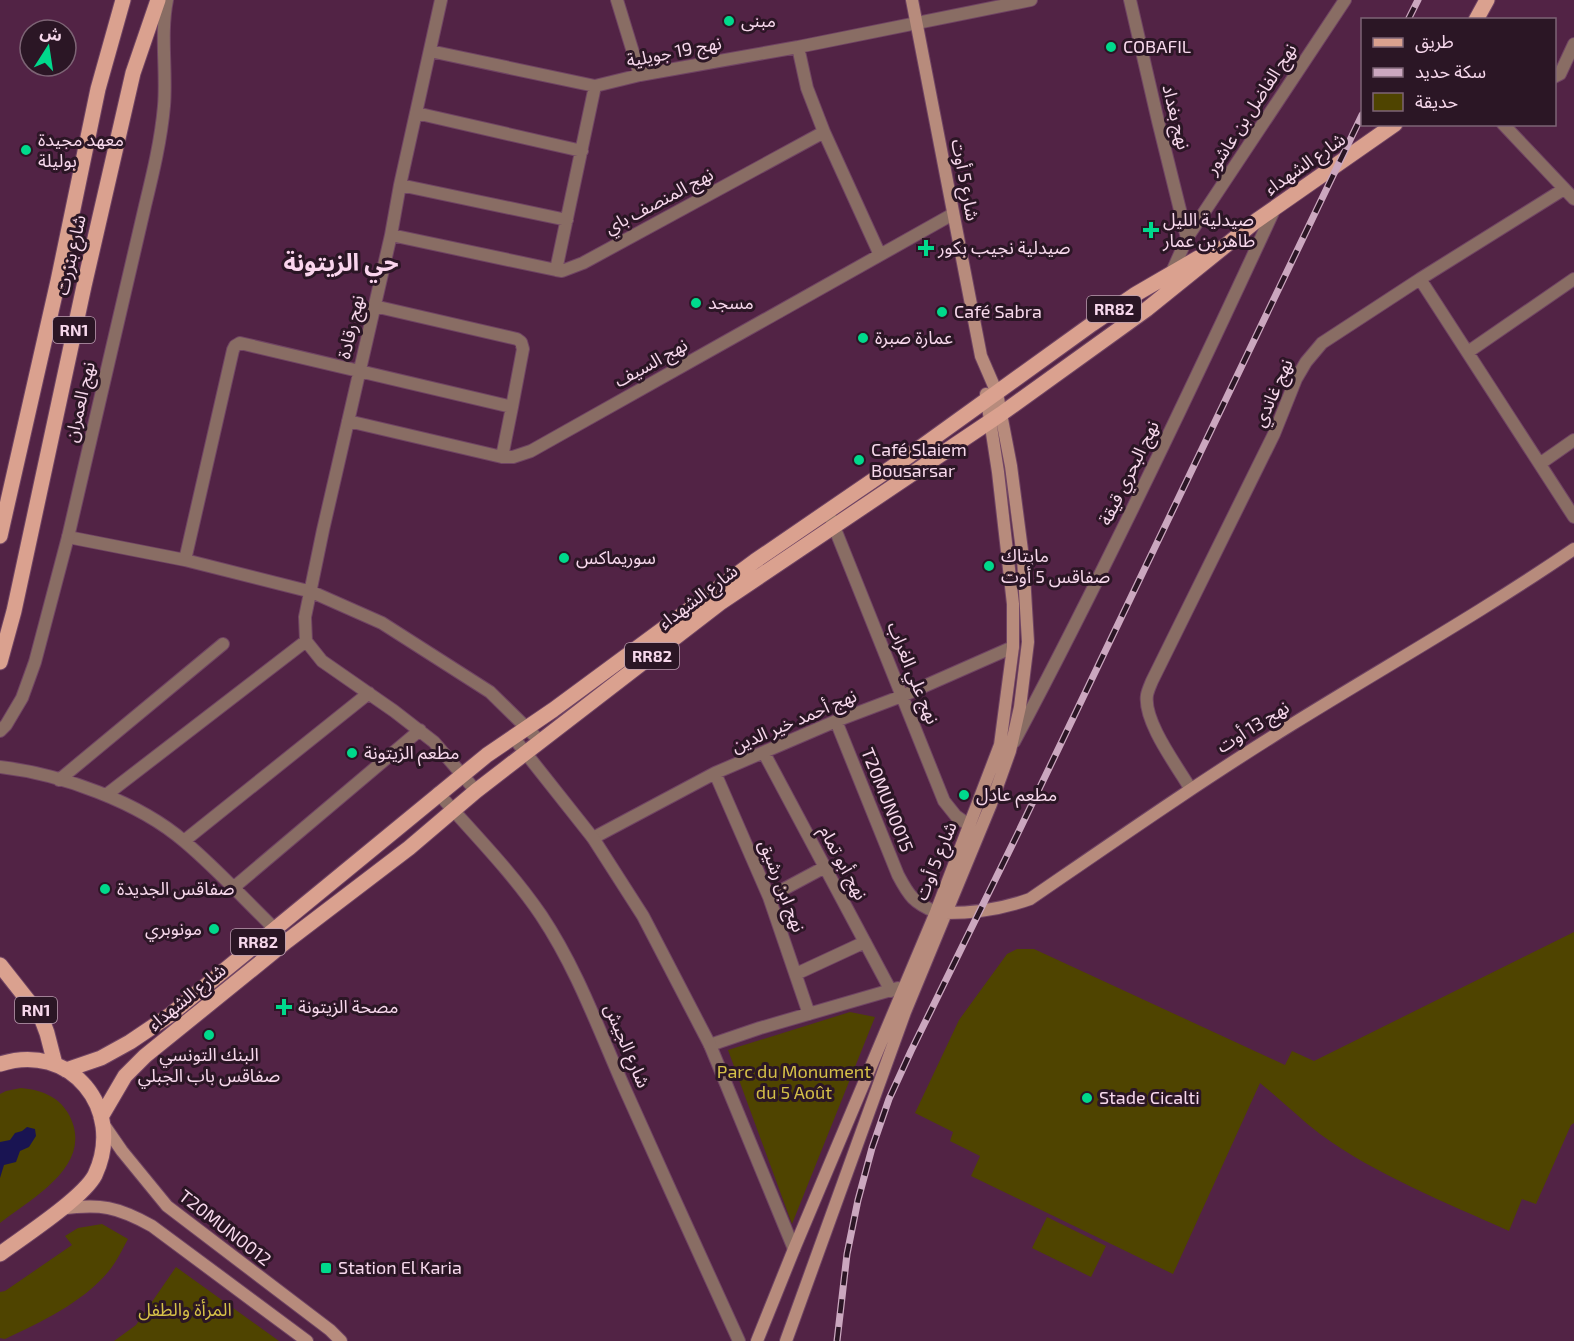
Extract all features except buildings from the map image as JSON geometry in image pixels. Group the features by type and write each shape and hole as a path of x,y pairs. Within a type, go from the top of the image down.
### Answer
{"main road":[{"name":"شارع بنزرت","path":"0,536 58,281 98,90 123,0"},
{"name":"شارع بنزرت","path":"0,662 14,611 84,286 133,73 158,0"},
{"name":"شارع 5 أوت","path":"757,1341 904,986 991,804 1010,751 1020,707 1028,642 1018,513 984,368 912,0"},
{"path":"1477,18 1487,0"},
{"name":"شارع الشهداء","path":"61,1067 100,1058 130,1042 170,1015 438,793 527,726 553,710 755,561 831,518 996,417 1147,309 1237,235 1392,126"},
{"name":"شارع الشهداء","path":"103,1121 125,1077 145,1056 476,791 992,396 1136,294 1237,235"},
{"name":"شارع 5 أوت","path":"786,1341 1000,745 1013,647 1013,604 996,417"},
{"name":"نهج 13 أوت","path":"941,912 978,913 1011,906 1030,899 1190,788 1466,620 1574,549"},
{"name":"RN1","path":"0,965 41,1017 61,1067"},
{"path":"0,1064 29,1059 61,1067 78,1078 96,1099 103,1121 104,1152 94,1177 76,1197 0,1254"},
{"name":"T20MUN0012","path":"103,1121 122,1151 167,1206 330,1330 341,1341"},
{"path":"60,1209 105,1206 132,1215 152,1226 307,1341"}],"street":[{"name":"نهج العمران","path":"0,731 22,698 35,662 68,537 145,206 164,106 167,0"},
{"name":"نهج رقادة","path":"306,641 305,617 323,530 391,236 441,0"},
{"path":"617,0 640,75"},
{"name":"نهج 19 جويلية","path":"430,51 595,86 640,75 798,48 1030,0"},
{"name":"نهج بغداد","path":"1130,0 1187,238"},
{"name":"نهج الفاضل بن عاشور","path":"1187,238 1345,0"},
{"path":"1557,76 1574,44"},
{"path":"798,48 807,88 824,132 880,255"},
{"path":"1557,76 1574,75"},
{"path":"391,236 556,270 595,86"},
{"path":"416,113 582,151"},
{"path":"1505,126 1574,199"},
{"name":"نهج المنصف باي","path":"556,270 562,271 583,263 824,132"},
{"path":"400,185 567,220"},
{"name":"نهج غاندي","path":"1190,788 1153,723 1147,696 1152,681 1274,434 1296,379 1306,362 1322,343 1564,189"},
{"name":"نهج البحري قيقة","path":"1010,751 1081,616 1212,345 1275,208"},
{"name":"نهج السيف","path":"348,421 502,457 513,457 531,451 953,214"},
{"path":"1171,274 1187,238"},
{"path":"1420,279 1574,517"},
{"path":"1468,352 1574,279"},
{"path":"374,306 517,339 521,342 523,349 502,457"},
{"path":"185,560 233,350 240,343 512,407"},
{"path":"1540,463 1574,440"},
{"name":"نهج علي الغراب","path":"831,518 944,801 956,816 970,826"},
{"path":"68,537 185,560 312,592 382,623 490,692 541,742"},
{"path":"106,795 306,641 322,662 369,693 434,742 476,791"},
{"path":"58,780 224,644"},
{"name":"نهج أحمد خير الدين","path":"593,838 715,773 836,721 902,696 1013,647"},
{"path":"184,841 369,693"},
{"name":"T20MUN0015","path":"836,721 907,893 918,905 941,912"},
{"path":"233,888 420,730"},
{"path":"513,737 593,838 643,916 710,1045 794,1249"},
{"name":"نهج أبو تمام","path":"764,753 891,991"},
{"path":"0,767 58,780 106,795 149,816 184,841 274,929"},
{"name":"نهج ابن رشيق","path":"715,773 769,897 809,1014"},
{"name":"شارع الجيش","path":"438,793 512,877 540,915 568,960 739,1341"},
{"path":"769,897 825,867"},
{"path":"796,974 865,942"},
{"path":"710,1045 904,986"}],"green space":[{"path":"1574,932 1574,1123 1571,1125 1536,1204 1522,1199 1509,1231 1412,1187 1342,1149 1305,1122 1260,1083 1173,1274 971,1176 980,1156 950,1141 953,1132 915,1113 959,1020 1007,954 1017,949 1034,949 1285,1065 1292,1051 1314,1061"},
{"name":"Parc du Monument du 5 Août","path":"850,1012 875,1017 792,1224 728,1050"},
{"path":"21,1088 48,1095 64,1107 75,1131 74,1148 68,1163 57,1177 44,1190 0,1223 0,1094"},
{"path":"1047,1217 1106,1246 1091,1277 1032,1248"},
{"path":"102,1224 128,1239 108,1272 86,1293 60,1311 5,1339 0,1338 0,1292 5,1291 72,1245 65,1236 78,1228"},
{"name":"المرأة والطفل","path":"176,1267 279,1341 114,1341 136,1325"}],"shaded area":[{"path":"27,1127 35,1129 36,1136 29,1147 20,1151 16,1162 4,1165 0,1178 0,1142 10,1140 15,1133"}],"railway":[{"path":"1409,18 1418,0"},
{"path":"837,1341 847,1254 858,1200 872,1148 889,1099 1361,117"}],"place":[{"name":"مبنى","path":"729,21"},
{"name":"COBAFIL","path":"1111,47"},
{"name":"معهد مجيدة بوليلة","path":"26,150"},
{"name":"صيدلية الليل طاهر بن عمار","path":"1151,230"},
{"name":"صيدلية نجيب بكور","path":"926,248"},
{"name":"مسجد","path":"696,303"},
{"name":"Café Sabra","path":"942,312"},
{"name":"عمارة صبرة","path":"863,338"},
{"name":"Café Slaiem Bousarsar","path":"859,460"},
{"name":"سوريماكس","path":"564,558"},
{"name":"مايتاك صفاقس 5 أوت","path":"989,566"},
{"name":"مطعم الزيتونة","path":"352,753"},
{"name":"مطعم عادل","path":"964,795"},
{"name":"صفاقس الجديدة","path":"105,889"},
{"name":"مونوبري","path":"214,929"},
{"name":"مصحة الزيتونة","path":"284,1007"},
{"name":"البنك التونسي صفاقس باب الجبلي","path":"209,1035"},
{"name":"Stade Cicalti","path":"1087,1098"},
{"name":"Station El Karia","path":"326,1268"}],"district":[{"name":"حي الزيتونة","path":"341,263"}]}
